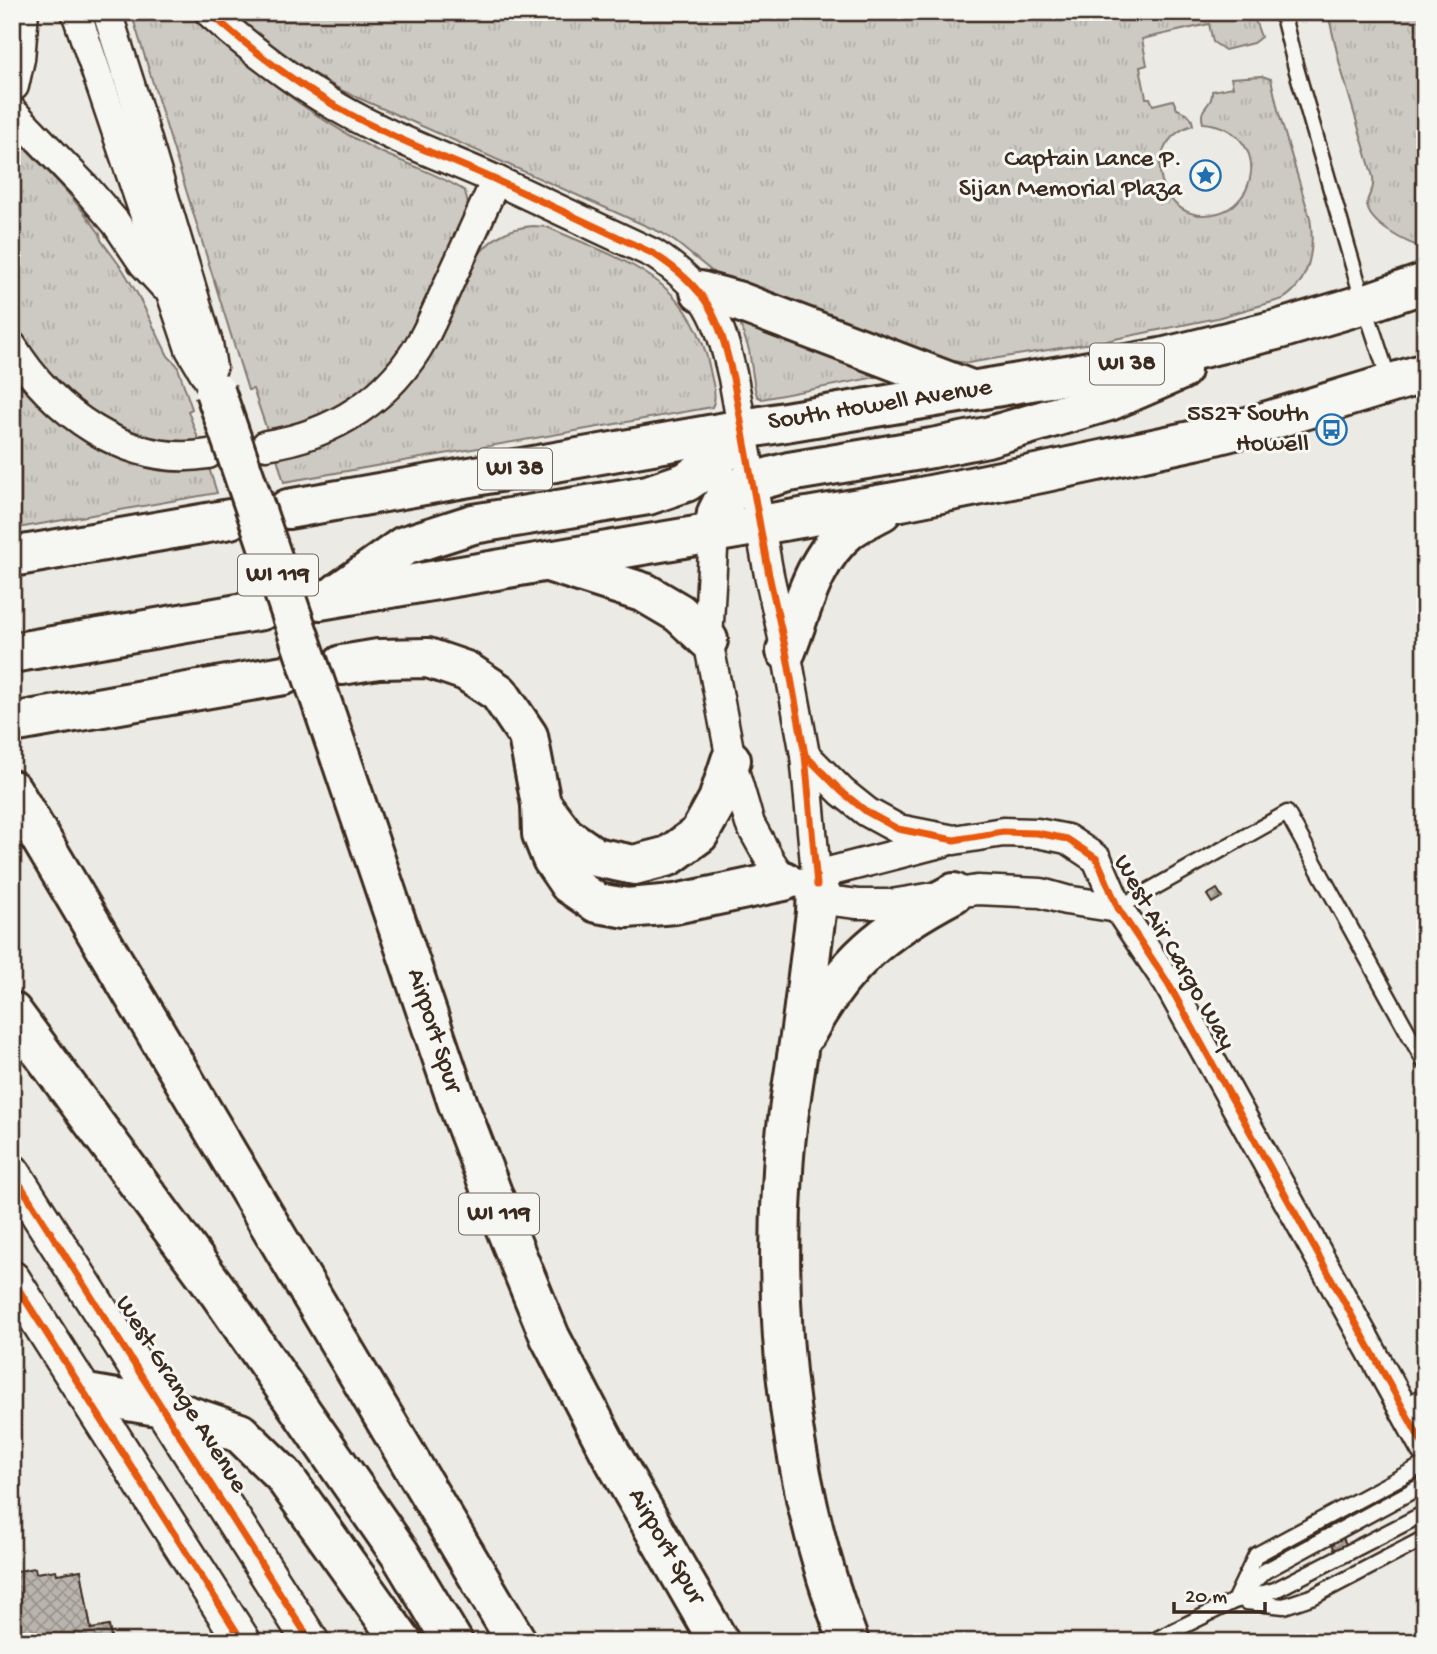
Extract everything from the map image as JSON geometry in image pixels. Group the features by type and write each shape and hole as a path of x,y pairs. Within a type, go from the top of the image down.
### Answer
{"main road":[{"name":"South Howell Avenue","path":"288,509 1161,358 1280,328 1425,283"},
{"path":"700,291 737,300 973,391"},
{"path":"714,532 717,513 724,499 736,489 752,482 789,472 987,437 1108,401 1280,328"},
{"path":"743,429 715,461 686,482 648,495 473,524 404,546 326,599 901,501 1195,440 1408,379"},
{"name":"Airport Spur","path":"215,391 458,1104 505,1227 550,1337 611,1454 719,1642"},
{"path":"786,651 814,576 831,547 850,529 901,501"},
{"path":"12,557 230,519"},
{"path":"546,561 645,593 679,612 708,640"},
{"path":"12,653 262,610"},
{"path":"342,665 378,659 428,658 466,671 499,693 528,736 541,803 542,834 552,859 569,884 597,903 627,908 674,904 801,883 816,913 786,1134 781,1197 780,1275 784,1344 794,1431 810,1515 830,1588 849,1642"},
{"path":"12,723 284,675"},
{"path":"541,803 565,836 595,857 634,865 669,856 699,834 718,800 730,760"},
{"path":"20,804 517,1642"},
{"path":"799,1048 830,992 858,958 905,921 954,893"},
{"path":"12,1012 220,1294 400,1555 453,1642"},
{"path":"86,1394 163,1408 240,1433 282,1475 402,1642"}],"street":[{"path":"24,12 13,99 34,133 116,223 143,262 170,293"},
{"path":"76,12 190,349 215,391"},
{"path":"107,12 208,343 215,391"},
{"path":"209,12 243,43 316,94 383,131 654,254 700,291 717,320 727,351 805,755 801,883 832,871 954,840"},
{"path":"266,445 319,431 343,419 374,399 397,378 424,337 496,180"},
{"path":"12,346 22,363 48,394 76,418 113,440 156,454 178,457 208,454"},
{"name":"West Air Cargo Way","path":"714,532 708,640 730,760 750,824 771,862 833,901 891,904 977,890 1041,893 1118,908"},
{"name":"West Air Cargo Way","path":"805,755 842,792 867,812 898,829 954,840 1003,832 1037,832 1067,839 1097,859 1118,908 1168,983 1413,1401 1425,1448"},
{"name":"West Grange Avenue","path":"12,1172 311,1642"},
{"path":"12,1279 243,1642"}],"lane":[{"path":"1282,12 1364,304 1408,379"},
{"path":"1118,908 1287,813 1425,1063"},
{"path":"1234,1601 1256,1555 1425,1464"},
{"path":"1234,1601 1265,1571 1425,1485"},
{"path":"1151,1642 1234,1601 1275,1590 1425,1513"},
{"path":"1234,1601 1284,1606 1314,1596 1425,1538"}],"green space":[{"path":"131,12 190,12 254,69 323,119 372,148 465,191 468,205 407,339 379,374 347,400 329,410 267,430 253,389 248,390"},
{"path":"226,12 1252,12 1261,37 1253,43 1225,50 1213,42 1209,24 1142,39 1147,65 1140,67 1146,98 1150,98 1153,105 1173,100 1177,109 1190,116 1193,125 1175,135 1164,149 1160,165 1162,182 1169,197 1181,209 1198,215 1222,212 1238,201 1246,190 1250,177 1249,154 1244,144 1227,129 1203,123 1202,113 1212,97 1212,91 1233,87 1231,78 1262,76 1271,79 1310,218 1311,252 1305,274 1292,292 1283,299 1217,318 1110,340 968,363 943,360 719,277 662,233 343,91 268,46"},
{"path":"1325,12 1425,12 1425,248 1390,232 1374,219 1369,211 1367,200 1373,186 1373,177 1329,18"},
{"path":"14,137 80,208 123,270 168,356 177,365 192,409 188,411 199,441 155,440 113,424 84,406 49,377 29,348 12,317"},
{"path":"547,227 627,263 650,276 671,293 688,313 701,339 714,389 712,407 284,482 277,458 324,445 346,435 386,408 403,392 419,373 438,342 473,264 484,248 514,229"},
{"path":"738,318 882,376 762,399 757,396 749,350"},
{"path":"12,375 45,411 85,440 152,469 176,472 209,468 217,493 12,529"}],"building":[{"path":"1217,889 1222,897 1212,903 1207,895"},
{"path":"1343,1538 1347,1546 1336,1552 1332,1544"},
{"path":"35,1568 36,1573 56,1570 57,1574 81,1570 91,1629 109,1626 112,1642 12,1642 12,1572"}],"cycle path":[{"path":"209,12 250,47 315,94 399,139 498,181 654,254 687,279 699,292 716,321 733,378 805,755 817,885"},
{"path":"805,755 842,792 867,812 898,829 954,840 1003,832 1037,833 1067,839 1097,859 1118,908 1168,983 1425,1448"},
{"path":"12,1172 311,1642"},
{"path":"12,1279 243,1642"}],"place":[{"name":"Captain Lance P. Sijan Memorial Plaza","path":"1205,175"},
{"name":"5527 South Howell","path":"1332,430"}]}
